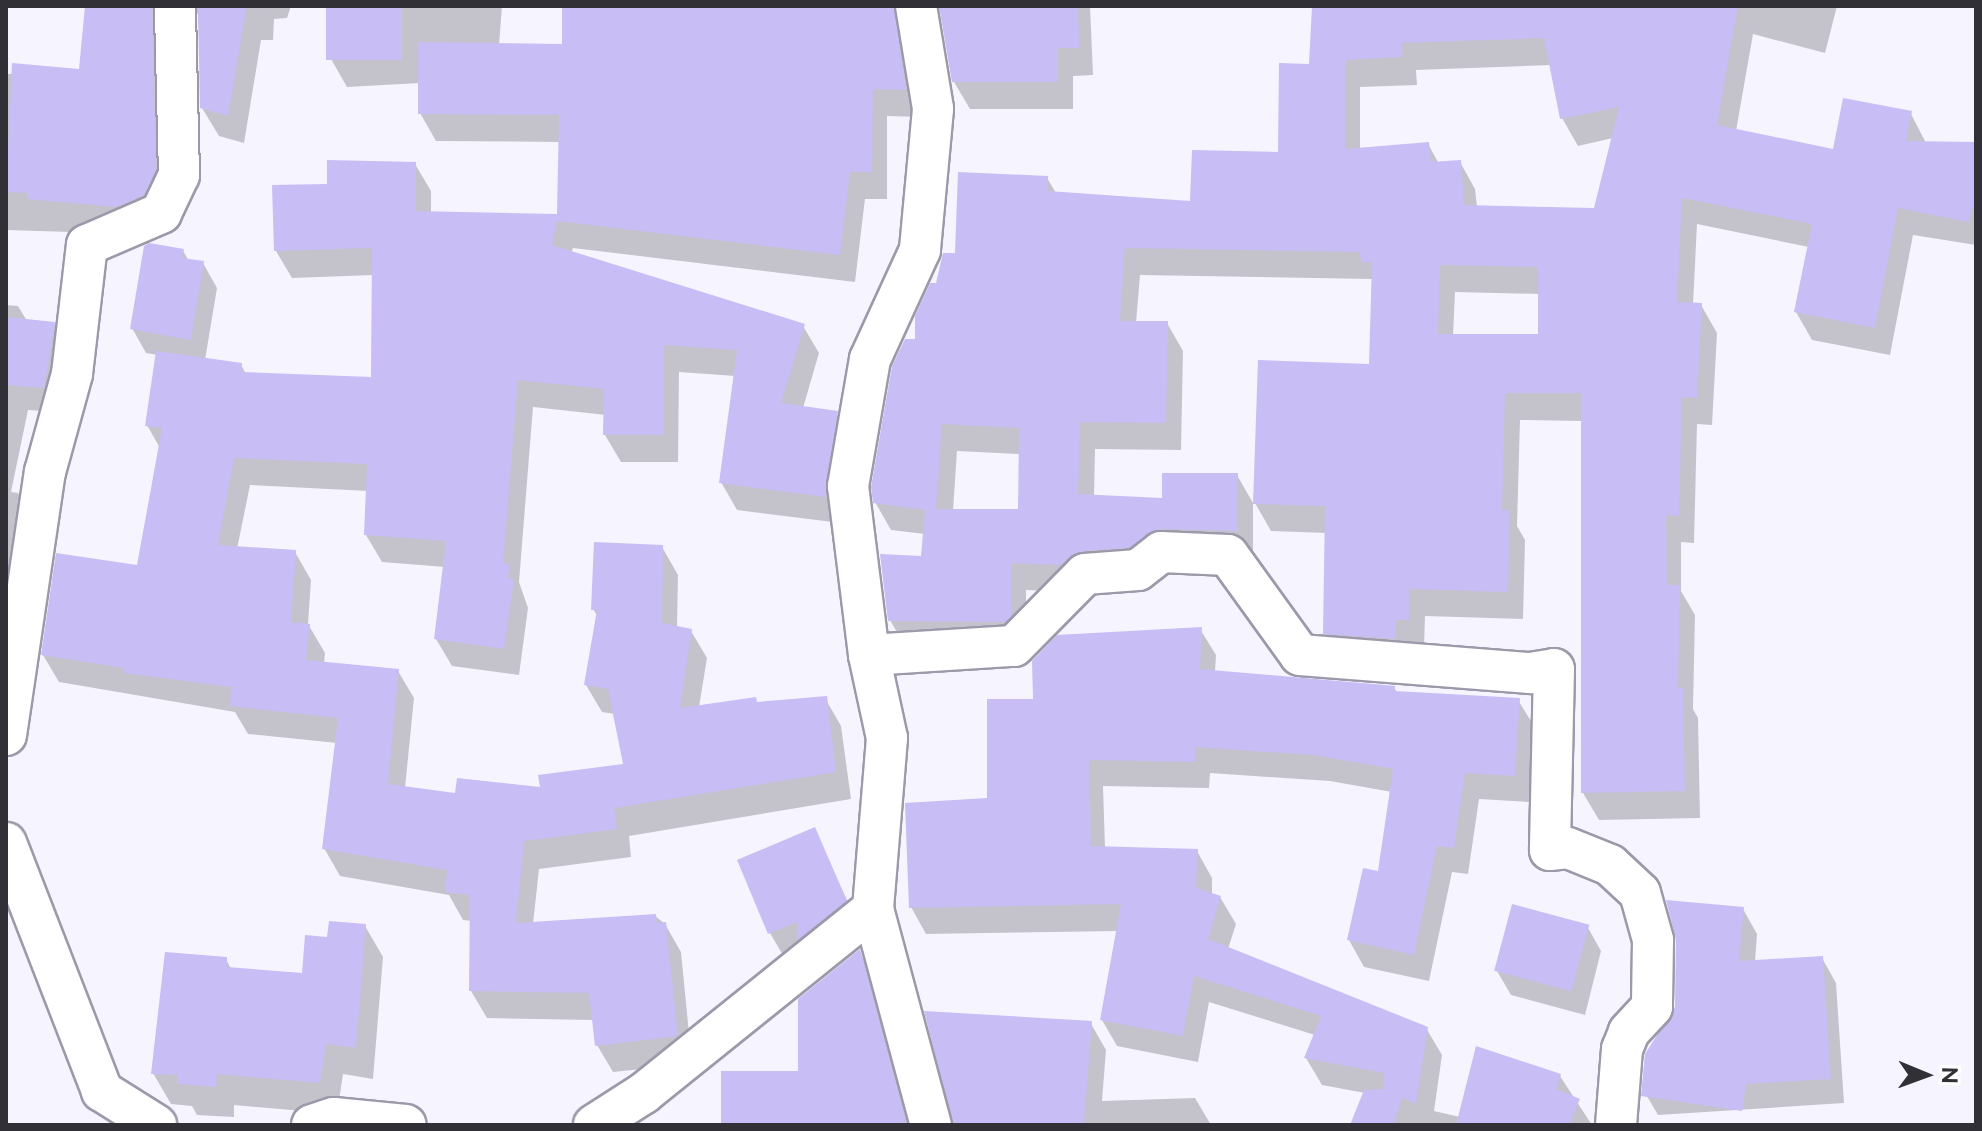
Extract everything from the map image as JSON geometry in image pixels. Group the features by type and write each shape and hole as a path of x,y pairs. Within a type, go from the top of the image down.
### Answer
{"street":[{"path":"6,735 45,472 72,374 87,245 161,213 179,175 175,6"},
{"path":"916,6 933,109 920,250 870,359 848,486 869,655 887,738 873,909 931,1125"},
{"path":"869,655 1014,646 1085,574 1138,570 1161,552 1228,555 1300,655 1530,673 1554,669 1550,850 1568,848 1610,865 1640,893 1653,940 1652,1007 1629,1032 1622,1049 1616,1125"},
{"path":"6,843 102,1091 156,1125"},
{"path":"594,1125 644,1093 873,909"},
{"path":"312,1125 334,1118 406,1125"}],"building":[{"path":"85,6 152,6 156,170 144,195 117,207 27,199 27,193 6,192 12,63 79,69"},
{"path":"198,6 247,6 228,116 200,108"},
{"path":"326,6 402,6 402,60 326,60"},
{"path":"562,6 894,6 906,90 873,89 872,172 850,172 840,255 557,221 552,245 805,324 781,403 838,411 826,497 719,483 737,350 664,345 664,435 603,435 604,389 518,380 503,563 510,564 508,578 514,579 504,649 434,639 446,541 364,535 367,464 234,458 218,545 296,550 291,622 310,624 306,660 399,669 388,784 455,793 457,778 540,787 538,775 623,764 608,689 584,685 597,610 591,610 594,542 663,545 662,623 692,629 680,708 756,697 757,702 827,696 836,772 614,808 617,829 524,841 516,923 656,914 657,923 666,922 678,1036 595,1046 589,993 469,991 470,895 445,892 447,870 322,849 338,718 230,706 231,687 124,673 124,668 41,655 56,553 137,565 162,428 145,426 156,351 242,363 241,372 371,377 372,248 274,251 272,185 327,184 327,160 416,162 416,211 557,214 559,115 418,114 418,42 562,44"},
{"path":"939,6 1078,6 1079,48 1058,48 1058,82 952,82"},
{"path":"1312,6 1738,6 1717,125 1833,149 1843,98 1912,111 1906,141 1976,142 1976,199 1968,222 1898,208 1875,328 1794,312 1812,224 1682,198 1677,302 1702,303 1697,398 1682,397 1679,516 1666,515 1667,585 1680,585 1678,688 1683,688 1685,791 1581,793 1581,393 1505,393 1502,510 1510,511 1508,592 1410,589 1409,620 1396,620 1396,639 1323,634 1325,506 1253,504 1258,360 1369,364 1372,262 1361,263 1360,252 1125,248 1120,321 1168,321 1166,423 1080,422 1078,494 1162,498 1162,473 1238,473 1238,531 1161,529 1129,548 1083,551 1061,565 1011,563 1011,617 1006,622 888,621 880,554 921,556 925,510 873,503 871,487 892,366 905,339 915,339 915,316 930,283 936,283 943,253 955,253 958,172 1048,176 1048,191 1190,201 1192,150 1278,152 1279,63 1309,64","holes":["1544,38 1560,119 1619,107 1594,208 1464,205 1461,160 1431,162 1429,142 1345,149 1346,60 1402,57 1402,43","1440,265 1538,267 1538,334 1438,334","942,424 1019,428 1018,509 936,509"]},
{"path":"149,243 184,249 182,258 204,261 191,340 130,329 144,246"},
{"path":"6,317 55,322 44,388 6,385"},
{"path":"1202,627 1200,669 1395,686 1395,691 1520,698 1515,776 1465,773 1454,848 1437,846 1414,955 1347,940 1363,868 1378,871 1393,769 1314,755 1195,747 1195,762 1089,760 1091,846 1198,849 1196,888 1221,896 1208,939 1428,1027 1416,1104 1402,1098 1393,1125 1350,1125 1364,1090 1383,1089 1384,1073 1304,1058 1321,1016 1194,976 1183,1036 1100,1020 1121,904 909,908 905,803 987,798 987,699 1033,699 1032,661 1057,635"},
{"path":"815,827 847,901 798,940 797,922 768,934 737,860"},
{"path":"1666,900 1744,907 1739,961 1823,956 1831,1079 1746,1084 1742,1111 1641,1096 1645,1054 1675,1007 1676,940"},
{"path":"1512,904 1589,925 1571,991 1494,971"},
{"path":"329,921 366,924 356,1048 326,1044 320,1083 217,1074 216,1087 177,1084 177,1075 151,1074 165,952 227,957 227,967 302,973 305,935 327,937"},
{"path":"860,949 907,1125 721,1125 721,1071 798,1071 798,999"},
{"path":"924,1011 1092,1021 1084,1125 953,1125"},
{"path":"1476,1046 1561,1074 1556,1089 1580,1099 1569,1125 1456,1125"}]}
